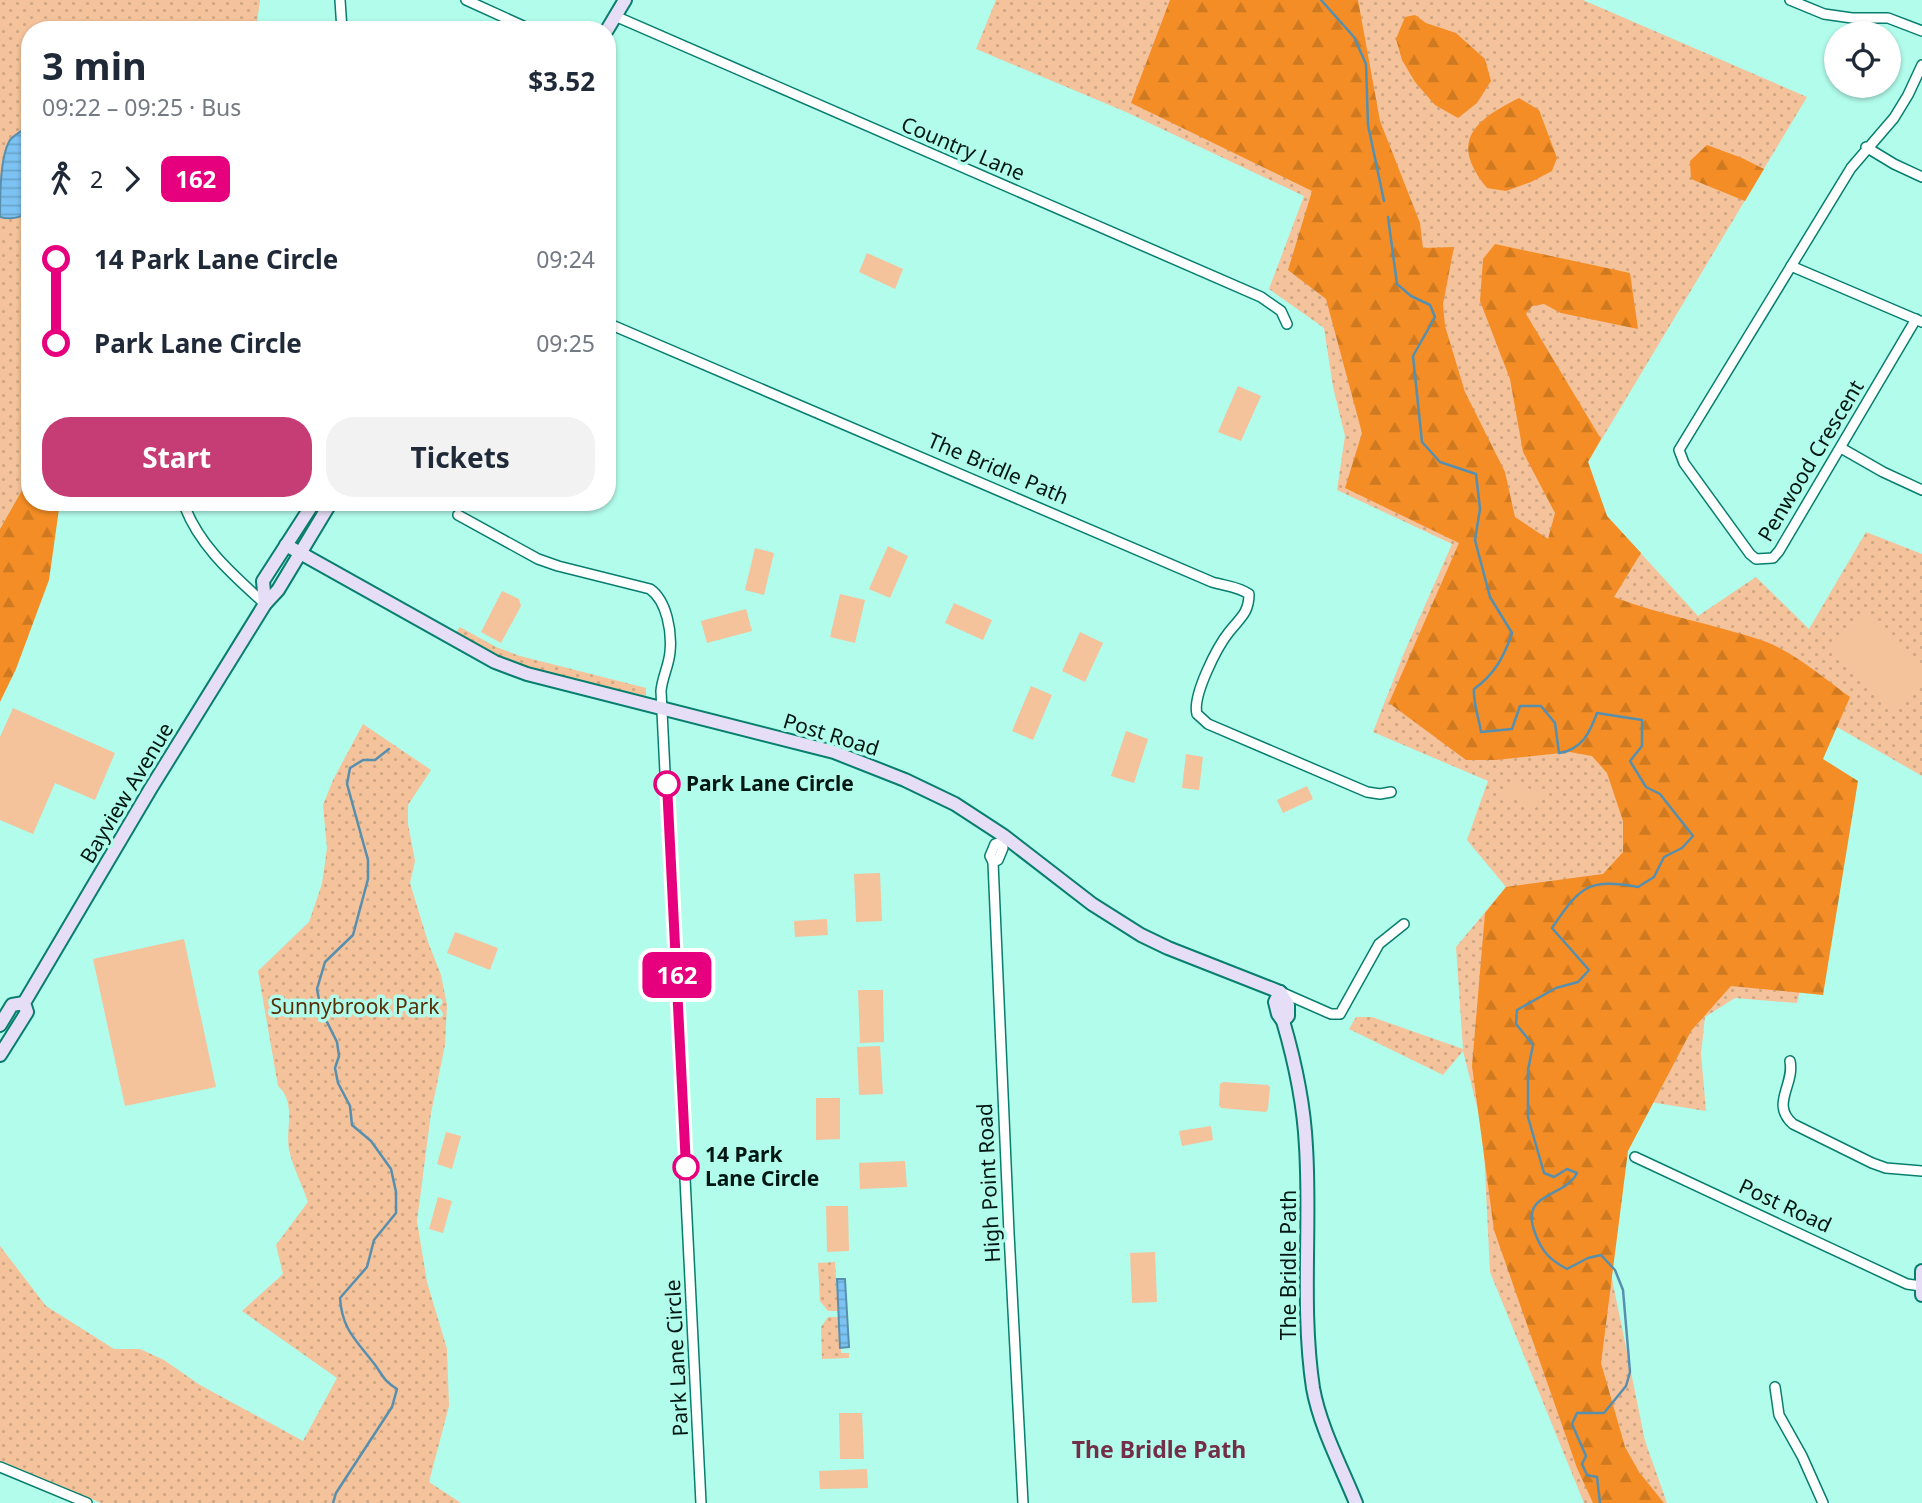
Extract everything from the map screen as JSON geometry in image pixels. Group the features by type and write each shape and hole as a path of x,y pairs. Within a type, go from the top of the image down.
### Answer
{"street":[{"path":"340,0 341,21"},
{"path":"466,0 512,21"},
{"path":"612,21 625,0"},
{"path":"1790,0 1824,14 1852,18 1888,18 1922,31"},
{"name":"Country Lane","path":"615,16 1261,297 1281,311 1287,324"},
{"path":"1919,321 1791,266 1851,168 1900,109 1922,65"},
{"path":"1866,147 1922,177"},
{"name":"Penwood Crescent","path":"1791,266 1679,450 1681,457 1756,559 1773,558 1779,551 1919,321"},
{"name":"The Bridle Path","path":"616,327 1212,582 1227,587 1238,586 1249,594 1249,606 1228,633 1210,667 1196,702 1197,714 1208,724 1367,792 1391,792"},
{"path":"1841,448 1922,490"},
{"path":"186,511 191,524 223,565 265,604"},
{"name":"Bayview Avenue","path":"265,604 263,581 308,511"},
{"name":"Bayview Avenue","path":"0,1055 27,1012 24,1003 151,788 326,511"},
{"name":"Park Lane Circle","path":"458,515 538,559 650,589 658,595 671,632 670,653 661,688 701,1503"},
{"name":"Post Road","path":"286,545 495,662 527,674 834,752 905,780 955,804 1092,904 1141,935 1331,1014 1340,1014 1378,944 1404,924"},
{"name":"High Point Road","path":"1002,839 995,844 990,856 993,862 1023,1503"},
{"name":"The Bridle Path","path":"1280,992 1288,1005 1287,1016 1283,1021 1302,1105 1306,1146 1308,1348 1314,1391 1320,1415 1356,1503"},
{"name":"Bayview Avenue","path":"0,1025 12,1005 24,1003"},
{"path":"1790,1061 1790,1077 1782,1108 1786,1118 1793,1124 1871,1163 1886,1168 1922,1171"},
{"name":"Post Road","path":"1635,1157 1921,1291"},
{"path":"1921,1291 1922,1271"},
{"path":"1775,1387 1779,1415 1802,1455 1823,1503"},
{"path":"0,1467 87,1503"}],"green space":[{"path":"0,0 260,0 257,21 21,21 21,492 0,529"},
{"path":"996,0 1583,0 1807,97 1588,462 1607,516 1698,616 1756,577 1809,629 1866,532 1922,554 1922,776 1830,723 1801,819 1816,923 1797,1003 1735,998 1705,1017 1701,1054 1706,1111 1644,1101 1608,1119 1609,1264 1645,1441 1667,1503 1584,1503 1490,1272 1483,1131 1463,1051 1443,1075 1349,1029 1356,1017 1372,1017 1463,1049 1456,947 1506,887 1467,840 1488,781 1373,732 1452,544 1337,490 1345,436 1333,387 1324,328 1269,289 1304,196 1126,112 976,49"},
{"path":"1170,0 1358,0 1380,121 1420,223 1423,248 1454,247 1443,304 1445,326 1465,392 1505,472 1515,517 1548,539 1555,513 1523,452 1510,379 1480,301 1483,259 1495,244 1630,273 1638,329 1561,313 1544,304 1532,306 1526,314 1601,439 1588,462 1607,516 1641,553 1614,597 1764,641 1798,659 1850,697 1823,759 1858,781 1823,995 1731,986 1691,1031 1628,1151 1601,1363 1625,1447 1639,1472 1664,1503 1593,1503 1577,1468 1494,1230 1472,1066 1485,913 1506,887 1603,874 1623,852 1623,821 1607,773 1592,756 1570,752 1496,760 1466,760 1389,703 1459,543 1345,488 1362,433 1326,299 1288,270 1312,191 1131,103"},
{"path":"1415,15 1426,23 1456,33 1485,59 1491,81 1477,103 1458,118 1435,105 1415,82 1402,60 1396,39 1405,17"},
{"path":"1519,98 1539,110 1557,158 1552,171 1531,182 1506,191 1487,188 1475,172 1468,145 1479,124"},
{"path":"1707,145 1764,169 1745,201 1691,179 1690,161"},
{"path":"867,253 903,269 895,289 859,272"},
{"path":"1238,386 1261,396 1241,441 1218,432"},
{"path":"21,492 21,511 59,511 49,580 16,669 0,702 0,529"},
{"path":"888,546 908,556 890,598 869,589"},
{"path":"755,548 774,553 764,595 745,590"},
{"path":"502,591 519,599 521,606 501,643 481,632"},
{"path":"840,594 865,600 855,643 830,637"},
{"path":"954,603 992,620 983,640 945,623"},
{"path":"746,609 752,631 707,643 701,621"},
{"path":"1867,611 1922,672 1922,682 1890,711 1830,644"},
{"path":"460,627 496,647 520,656 646,688 646,696 517,665 478,648 456,632"},
{"path":"1080,632 1103,643 1085,682 1062,671"},
{"path":"1031,686 1052,695 1033,740 1012,731"},
{"path":"13,708 115,753 95,800 55,783 33,834 0,820 0,737"},
{"name":"Sunnybrook Park","path":"363,724 431,770 408,805 408,824 415,861 410,883 441,975 447,1005 445,1045 431,1113 417,1221 427,1282 447,1349 449,1406 429,1482 461,1503 101,1503 0,1461 0,1246 46,1306 114,1349 140,1349 164,1360 200,1385 303,1441 337,1378 242,1311 283,1274 276,1245 308,1202 289,1150 289,1108 284,1093 278,1086 258,971 309,922 322,884 327,848 323,805 333,780"},
{"path":"1126,731 1148,739 1134,783 1111,776"},
{"path":"1186,754 1203,757 1199,790 1182,788"},
{"path":"1511,781 1542,794 1536,808 1505,795"},
{"path":"1307,786 1313,799 1283,813 1277,800"},
{"path":"880,873 882,921 856,922 854,874"},
{"path":"827,919 828,935 795,937 794,921"},
{"path":"455,932 498,948 490,970 447,953"},
{"path":"184,939 216,1087 125,1106 93,959"},
{"path":"858,990 883,990 884,1042 860,1043"},
{"path":"880,1046 883,1094 859,1095 857,1047"},
{"path":"1220,1084 1268,1085 1268,1109 1266,1112 1221,1108"},
{"path":"816,1098 840,1098 840,1139 816,1140"},
{"path":"1211,1126 1213,1140 1182,1146 1179,1131"},
{"path":"446,1132 461,1136 452,1169 437,1164"},
{"path":"905,1161 907,1187 860,1189 859,1163"},
{"path":"438,1197 452,1201 443,1233 429,1229"},
{"path":"826,1206 848,1206 849,1251 827,1252"},
{"path":"1155,1252 1157,1302 1132,1303 1130,1253"},
{"path":"835,1262 838,1311 828,1311 820,1301 818,1263"},
{"path":"828,1317 839,1317 841,1353 849,1353 849,1358 822,1359 821,1327"},
{"path":"839,1413 862,1413 864,1459 840,1459"},
{"path":"867,1469 868,1488 820,1489 819,1471"}],"water":[{"path":"21,131 21,216 8,218 0,217 1,177 4,156 14,136"},
{"path":"837,1279 845,1279 849,1347 840,1348"}],"waterway":[{"path":"1321,0 1354,37 1366,64 1368,125 1384,201"},
{"path":"1388,217 1397,284 1411,296 1430,305 1435,317 1413,356 1422,442 1440,462 1476,474 1480,509 1475,540 1490,597 1512,633 1498,665 1474,689 1481,732 1512,729 1520,706 1541,706 1555,723 1559,753 1574,748 1584,739 1597,713 1642,720 1642,746 1630,761 1646,787 1660,794 1693,836 1682,848 1664,857 1654,877 1638,887 1621,884 1596,885 1578,895 1552,928 1589,970 1578,982 1556,988 1517,1010 1516,1024 1533,1045 1528,1070 1528,1117 1544,1173 1554,1177 1567,1169 1577,1173 1563,1187 1538,1202 1532,1219 1535,1233 1547,1255 1567,1269 1588,1258 1601,1255 1615,1270 1623,1290 1630,1372 1626,1386 1604,1413 1577,1413 1572,1424 1586,1456 1582,1464 1587,1475 1597,1477 1600,1503"},
{"path":"333,1503 336,1493 392,1407 397,1389 385,1379 354,1339 341,1308 340,1298 367,1267 374,1240 396,1213 396,1192 391,1169 371,1141 352,1125 350,1106 338,1083 335,1068 339,1056 337,1042 321,1010 317,989 325,962 353,935 368,879 368,860 347,784 350,768 363,760 375,760 389,749"}],"bus line":[{"name":"162","path":"667,784 686,1167"}],"place":[{"name":"Park Lane Circle","path":"667,784"},
{"name":"14 Park Lane Circle","path":"686,1167"}],"district":[{"name":"The Bridle Path","path":"1159,1450"}]}
